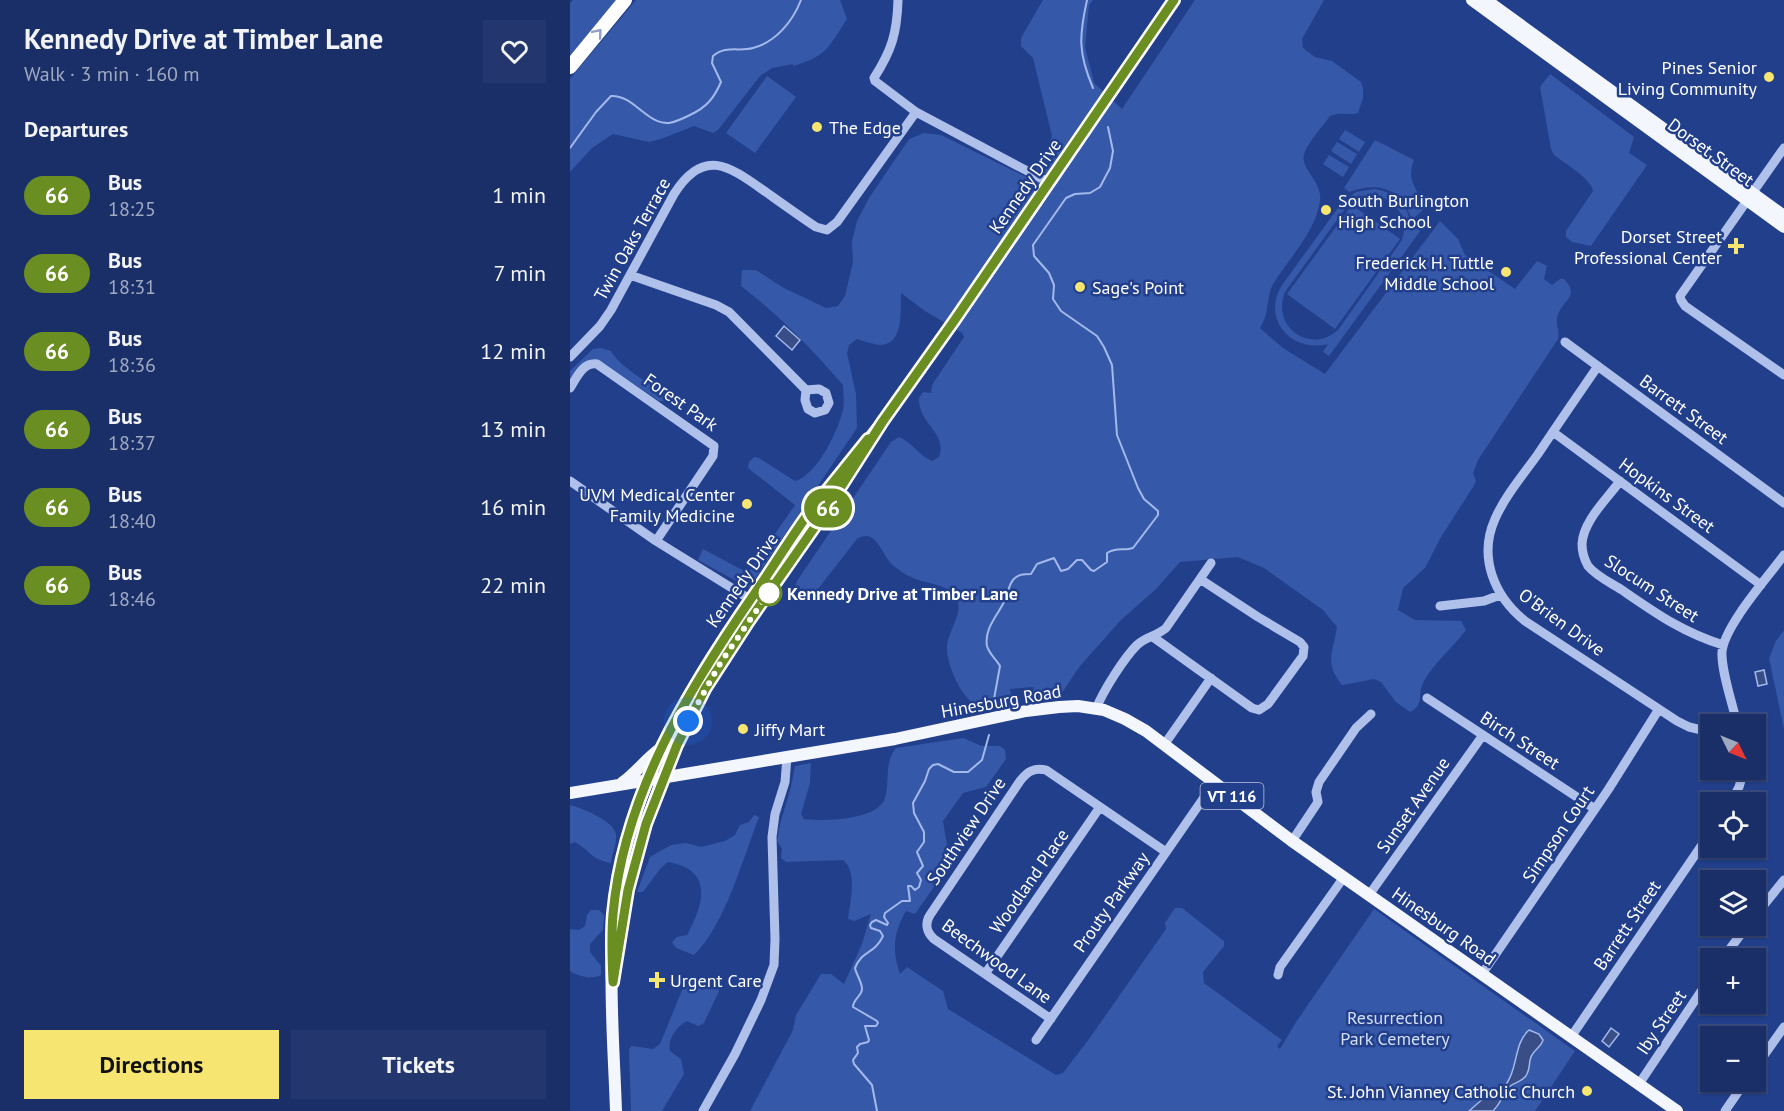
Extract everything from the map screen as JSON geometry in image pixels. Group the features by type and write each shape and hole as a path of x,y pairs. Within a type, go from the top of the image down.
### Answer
{"highway":[{"path":"570,67 625,0"}],"main road":[{"name":"Kennedy Drive","path":"616,1111 612,940 617,888 626,843 639,804 661,748 687,696 718,645 755,603 821,518 883,421 1050,183 1174,0"},
{"name":"Dorset Street","path":"1472,0 1749,197 1784,216"},
{"name":"Dorset Street","path":"1486,0 1749,197 1784,227"},
{"name":"Kennedy Drive","path":"613,982 628,890 643,834 663,777 688,721 755,603"},
{"name":"Hinesburg Road","path":"570,793 895,739 1026,711 1068,706 1111,713 1132,723 1164,745 1292,841 1677,1111"},
{"path":"639,804 632,795 618,785 634,774 650,756 661,748"},
{"path":"671,759 688,772"}],"street":[{"path":"898,0 898,23 892,48 874,78 875,81 916,112 1050,183"},
{"name":"Twin Oaks Terrace","path":"570,357 604,321 686,177 708,166 718,165 734,170 816,227 827,230 837,222 916,112"},
{"path":"1784,148 1681,293 1681,300 1685,306 1784,375"},
{"path":"630,275 716,305 729,312 806,390"},
{"name":"Barrett Street","path":"1565,342 1784,503"},
{"name":"Forest Park","path":"570,388 586,366 597,364 714,446 713,456 656,541"},
{"name":"O'Brien Drive","path":"1598,366 1501,507 1488,543 1491,576 1500,595 1510,608 1525,621 1659,710 1682,724 1700,729"},
{"name":"Hopkins Street","path":"1553,432 1761,585"},
{"path":"570,481 656,541 755,603"},
{"name":"Slocum Street","path":"1620,481 1593,516 1584,533 1582,547 1588,566 1682,630 1723,645"},
{"path":"1735,714 1723,663 1723,645 1737,618 1784,555"},
{"path":"1096,709 1102,694 1134,648 1168,625 1211,563"},
{"path":"1153,637 1252,708 1262,709 1268,704 1305,651 1300,642 1258,618 1200,579"},
{"path":"1440,606 1479,602 1500,595"},
{"path":"1164,745 1211,678"},
{"name":"Birch Street","path":"1427,698 1595,809"},
{"name":"Simpson Court","path":"1482,974 1595,809 1659,710"},
{"path":"1292,841 1318,802 1316,792 1319,782 1356,728 1371,714"},
{"name":"Sunset Avenue","path":"1369,895 1483,735"},
{"path":"703,1111 761,1000 774,965 771,837 785,782 787,758"},
{"name":"Southview Drive","path":"927,927 930,915 1029,771 1046,770 1166,852"},
{"name":"Prouty Parkway","path":"1036,1040 1214,783"},
{"name":"Woodland Place","path":"985,974 1100,807"},
{"name":"Barrett Street","path":"1571,1037 1700,848"},
{"path":"1346,879 1285,971 1278,975 1280,967 1346,879"},
{"path":"1766,902 1784,880"},
{"name":"Beechwood Lane","path":"927,927 930,936 934,939 1051,1019"},
{"name":"Iby Street","path":"1639,1084 1700,993"},
{"path":"1766,1052 1784,1027"},
{"path":"1725,1111 1738,1092"}],"green space":[{"path":"573,0 618,0 570,57 570,3"},
{"path":"636,0 840,0 847,19 826,50 813,59 793,66 793,64 772,68 760,76 718,130 713,133 694,126 649,142 613,134 592,148 570,172 570,79"},
{"path":"1043,0 1093,0 1089,5 1085,47 1094,83 1122,109 1195,0 1324,0 1302,39 1303,48 1315,57 1332,61 1361,82 1363,98 1358,113 1330,116 1306,150 1305,165 1320,194 1317,213 1307,235 1272,286 1265,318 1260,328 1283,348 1325,374 1440,221 1458,239 1465,255 1515,289 1537,261 1547,266 1544,279 1552,285 1564,279 1569,285 1570,295 1557,319 1558,339 1478,460 1473,473 1476,481 1441,537 1425,568 1403,588 1398,610 1415,620 1461,621 1466,630 1427,675 1421,688 1418,706 1410,712 1396,702 1381,682 1374,679 1342,685 1331,664 1337,627 1323,610 1264,568 1238,557 1180,562 1156,589 1121,620 1080,666 1059,697 1028,703 1034,687 1010,689 1013,706 997,708 985,708 974,704 962,690 952,672 947,646 959,607 954,596 944,587 917,580 895,567 870,537 864,536 857,539 814,594 806,598 797,596 795,588 797,581 891,442 899,437 932,461 939,457 940,441 923,415 919,398 923,392 931,393 932,385 964,337 962,333 925,311 901,293 900,325 894,339 880,345 857,339 849,345 847,353 856,394 857,428 749,588 698,560 703,549 748,573 795,505 748,468 749,462 754,457 759,458 795,481 803,477 818,463 824,453 836,431 843,407 843,385 795,333 741,286 742,270 756,270 782,287 826,308 838,306 845,296 853,262 852,241 857,221 869,198 909,139 924,133 941,135 1028,178 1041,164 1052,136 1033,58 1021,46 1021,38"},
{"path":"1550,74 1634,137 1629,153 1647,165 1591,246 1572,242 1566,237 1566,231 1593,191 1588,181 1554,155 1551,149 1540,87"},
{"name":"The Edge","path":"767,76 796,97 755,153 726,133"},
{"path":"1345,130 1365,142 1359,152 1339,139"},
{"path":"1375,140 1414,160 1411,174 1413,185 1428,205 1412,220 1402,201 1388,190 1370,187 1349,192 1344,188"},
{"path":"1337,142 1357,154 1351,164 1331,151"},
{"path":"1329,155 1349,167 1343,177 1323,164"},
{"path":"1375,189 1390,194 1405,208 1411,229 1414,225 1421,230 1329,356 1323,352 1328,344 1302,343 1283,331 1275,310 1276,298 1282,285 1343,201 1356,192","holes":["1375,196 1384,198 1397,207 1403,222 1402,240 1338,330 1327,337 1316,340 1296,334 1288,326 1283,316 1282,305 1285,292 1347,206 1356,199"]},
{"path":"1352,205 1400,239 1335,329 1287,294"},
{"path":"601,348 611,351 623,365 654,387 667,401 659,401 599,360 587,361 570,379 570,371 593,349"},
{"path":"1784,630 1784,729 1769,658 1776,641"},
{"name":"Resurrection Park Cemetery","path":"963,738 982,746 1000,746 1005,750 1006,759 986,787 963,793 943,821 950,864 915,914 906,911 896,935 897,966 900,974 907,967 943,991 948,1009 1056,1075 1063,1073 1089,1039 1166,929 1165,923 1175,908 1182,908 1224,941 1224,946 1203,972 1204,983 1282,1040 1277,1046 1280,1049 1374,909 1575,1051 1535,1111 750,1111 793,1030 796,1015 821,974 831,974 844,984 862,944 871,914 854,921 848,919 852,879 848,865 843,860 786,862 781,858 782,849 777,841 795,766 811,763 810,783 801,814 804,819 849,818 872,811 881,805 885,798 890,759 896,748"},
{"path":"570,805 597,816 614,830 616,838 611,863 595,857 575,842 570,844"},
{"path":"754,815 759,817 732,890 715,927 694,955 676,948 672,942 677,937 687,935 698,912 701,900 699,880 693,872 683,866 668,862 643,892 637,892 650,857 671,845 686,843 701,847 725,841 735,835 740,825 749,822"},
{"path":"591,910 599,910 604,915 603,930 590,944 590,952 601,966 601,975 589,977 570,971 570,929 579,930 585,926 587,915"},
{"path":"687,978 717,986 719,991 704,1023 698,1026 687,1021 676,1030 671,1038 670,1051 681,1059 684,1074 662,1111 631,1111 629,1049 632,1046 653,1049 660,1044"}],"shaded area":[{"path":"784,326 800,340 792,350 776,336"},
{"path":"1764,670 1767,684 1758,686 1755,672"},
{"path":"1611,1028 1619,1034 1609,1047 1602,1041"},
{"path":"1529,1030 1539,1034 1543,1040 1531,1057 1525,1077 1509,1087 1493,1111 1469,1111 1488,1095 1505,1086 1513,1070 1518,1048"}],"waterway":[{"path":"570,148 596,112 611,96 627,100 653,119 661,122 674,122 701,109 713,97 721,82 712,63 713,56 723,51 753,48 769,41 783,30 801,0"},
{"path":"1087,0 1081,44 1093,88"},
{"path":"994,699 1000,666 988,649 987,634 1013,580 1019,575 1031,574 1037,564 1054,558 1061,571 1068,569 1077,560 1082,560 1094,571 1107,562 1107,553 1133,548 1158,515 1158,511 1144,499 1138,488 1117,435 1112,365 1104,347 1097,336 1061,311 1053,299 1054,285 1049,273 1034,256 1033,245 1066,198 1075,194 1090,193 1100,187 1110,168 1113,151 1108,127"},
{"path":"877,1111 872,1085 853,1060 858,1053 857,1047 869,1040 865,1026 876,1026 878,1023 853,1007 862,989 855,968 861,958 876,946 883,936 880,931 871,928 872,922 876,920 887,925 885,913 902,901 910,901 908,886 915,890 919,887 921,880 917,873 923,866 917,852 924,842 924,832 914,813 913,803 929,769 938,764 954,772 968,772 982,760 989,735"}],"bus line":[{"name":"66","path":"868,439 811,511 718,645 687,696 661,748 639,804 621,866 613,913 613,982 628,890 652,804 688,721 705,689 721,662 821,518 883,421 930,357 1174,0"}],"place":[{"name":"Pines Senior Living Community","path":"1769,77"},
{"name":"The Edge","path":"817,127"},
{"name":"South Burlington High School","path":"1326,210"},
{"name":"Dorset Street Professional Center","path":"1736,246"},
{"name":"Frederick H. Tuttle Middle School","path":"1506,272"},
{"name":"Sage's Point","path":"1080,287"},
{"name":"UVM Medical Center Family Medicine","path":"747,504"},
{"name":"Kennedy Drive at Timber Lane","path":"769,593"},
{"name":"Jiffy Mart","path":"743,729"},
{"name":"Urgent Care","path":"657,980"},
{"name":"St. John Vianney Catholic Church","path":"1587,1091"}],"route":[{"path":"688,721 721,662 772,588 769,593"}]}
